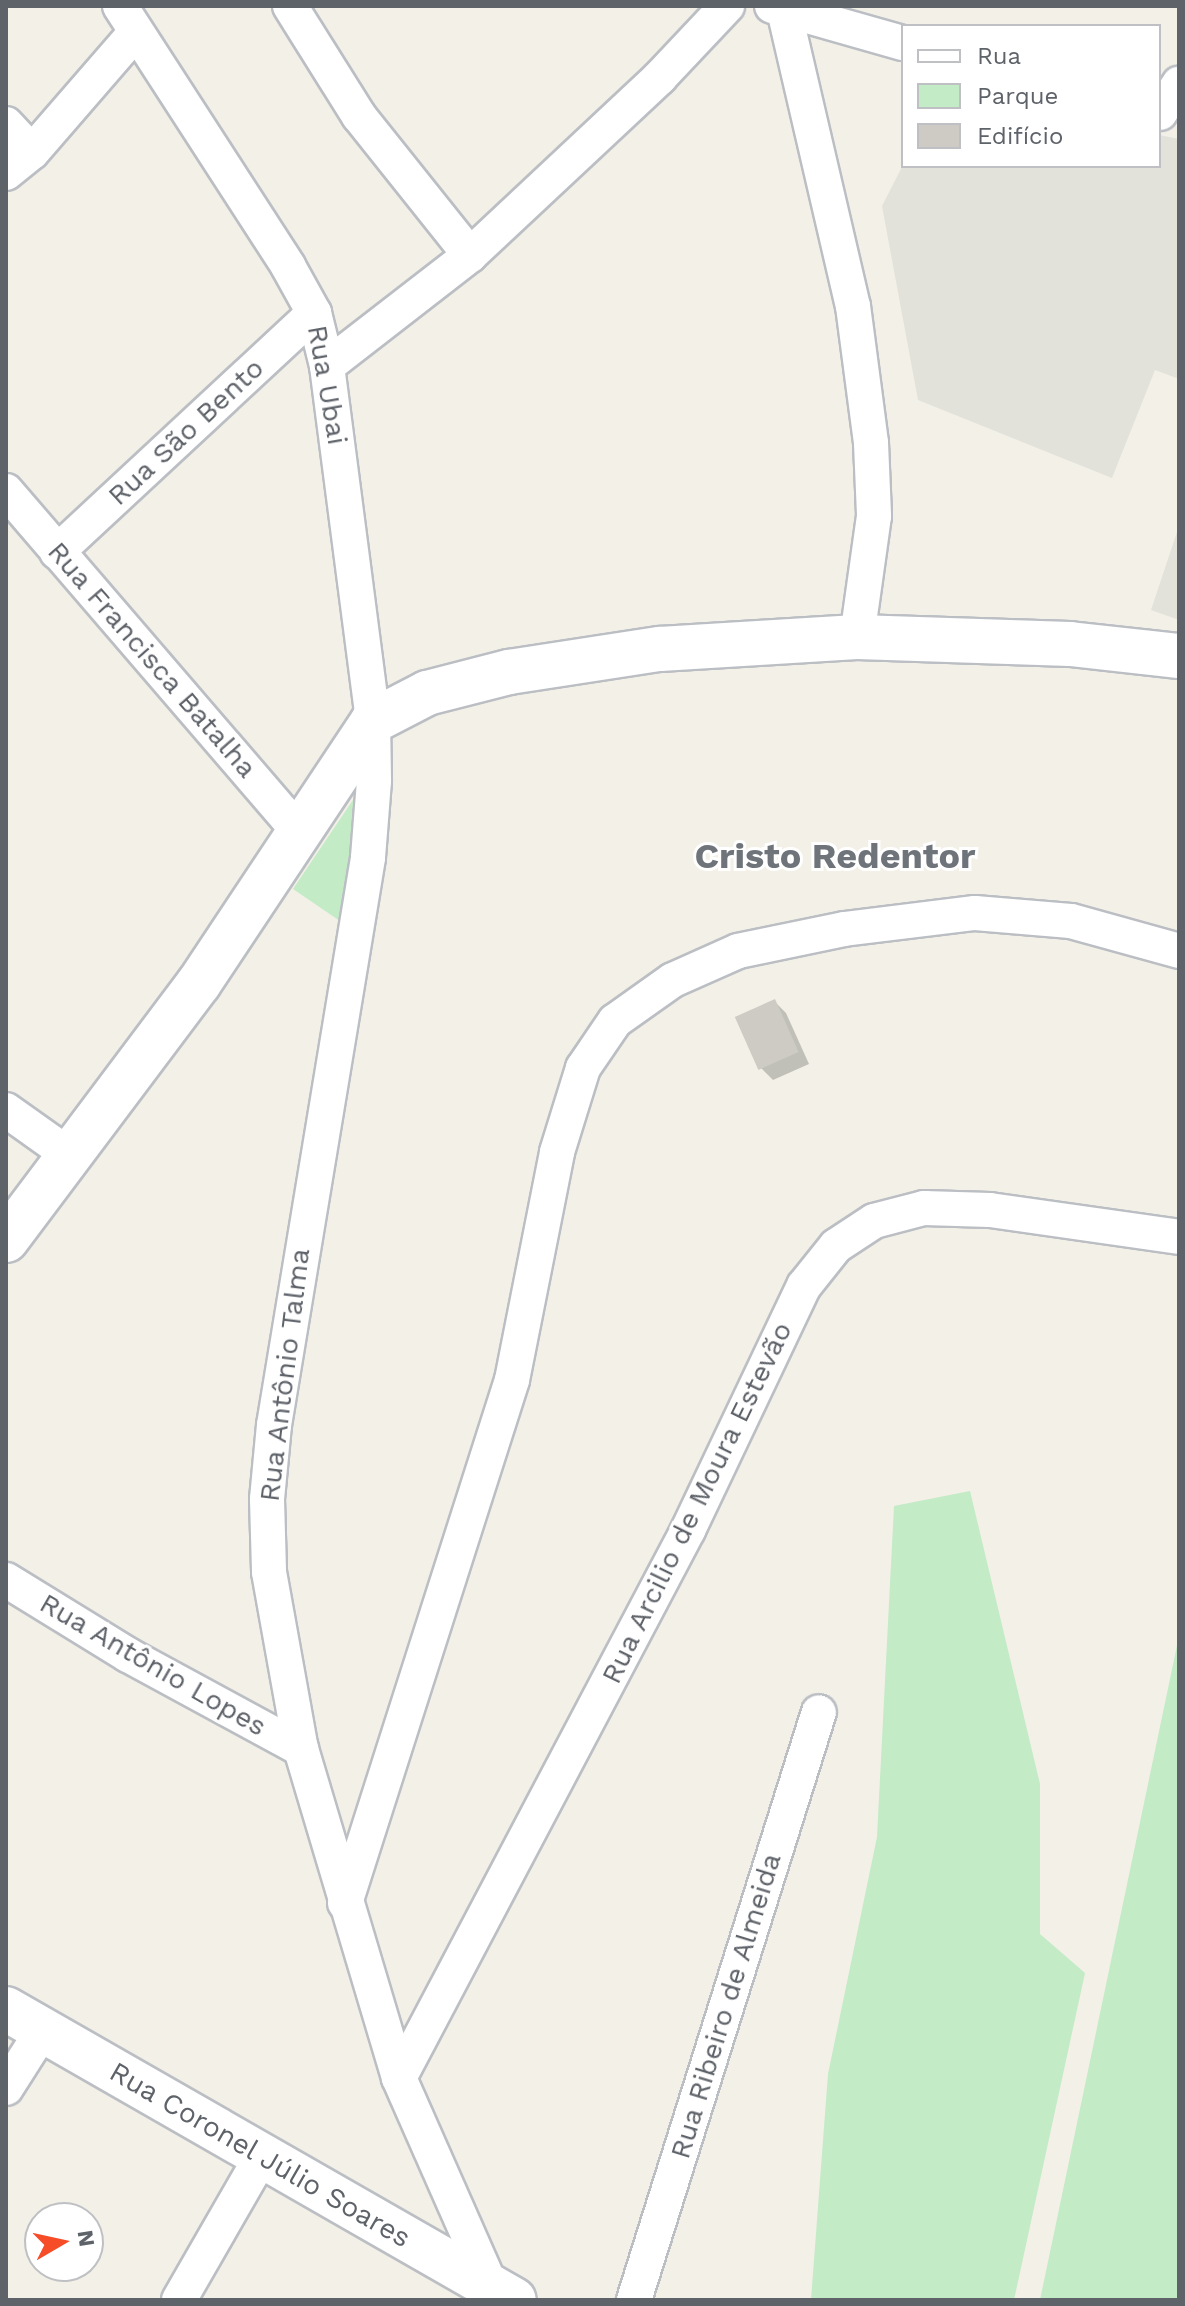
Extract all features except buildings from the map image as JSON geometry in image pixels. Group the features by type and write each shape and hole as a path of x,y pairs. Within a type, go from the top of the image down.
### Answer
{"street":[{"path":"290,6 359,116 470,255"},
{"path":"327,366 470,255 660,77 727,6"},
{"path":"857,637 874,516 871,443 853,306 778,8 901,42"},
{"path":"6,173 32,152 127,19"},
{"name":"Rua Ubai","path":"127,19 314,313 327,366 373,721"},
{"path":"1161,111 1179,84"},
{"path":"6,124 32,152"},
{"name":"Rua São Bento","path":"57,552 314,313"},
{"name":"Rua Francisca Batalha","path":"6,491 297,829"},
{"path":"6,1240 199,983 297,829 373,721 427,693 509,672 660,649 857,637 1070,644 1179,656"},
{"name":"Rua Antônio Talma","path":"373,721 368,858 295,1280 267,1499 269,1572 301,1749 399,2078 502,2294"},
{"path":"345,1903 483,1480 534,1279 557,1152 583,1068 615,1021 673,980 738,951 844,929 975,913 1071,921 1176,948"},
{"path":"6,1110 69,1155"},
{"name":"Rua Arcilio de Moura Estevão","path":"399,2078 688,1530 804,1286 836,1246 874,1221 924,1208 990,1210 1179,1237"},
{"name":"Rua Antônio Lopes","path":"6,1580 128,1655 301,1749"},
{"name":"Rua Ribeiro de Almeida","path":"634,2300 819,1712"},
{"name":"Rua Coronel Júlio Soares","path":"6,2009 260,2159 502,2294"},
{"path":"6,2088 43,2030"},
{"path":"179,2300 260,2159"}],"shaded area":[{"path":"1161,135 1179,139 1179,379 1155,370 1112,478 918,400 882,206 901,168 1161,168"},
{"path":"1179,526 1179,620 1151,610"}],"green space":[{"path":"359,791 340,921 293,889"},
{"path":"970,1491 1040,1784 1040,1934 1085,1973 1014,2300 811,2300 828,2074 877,1837 894,1506"},
{"path":"1179,1636 1179,2300 1040,2300"}],"district":[{"name":"Cristo Redentor","path":"835,857"}]}
